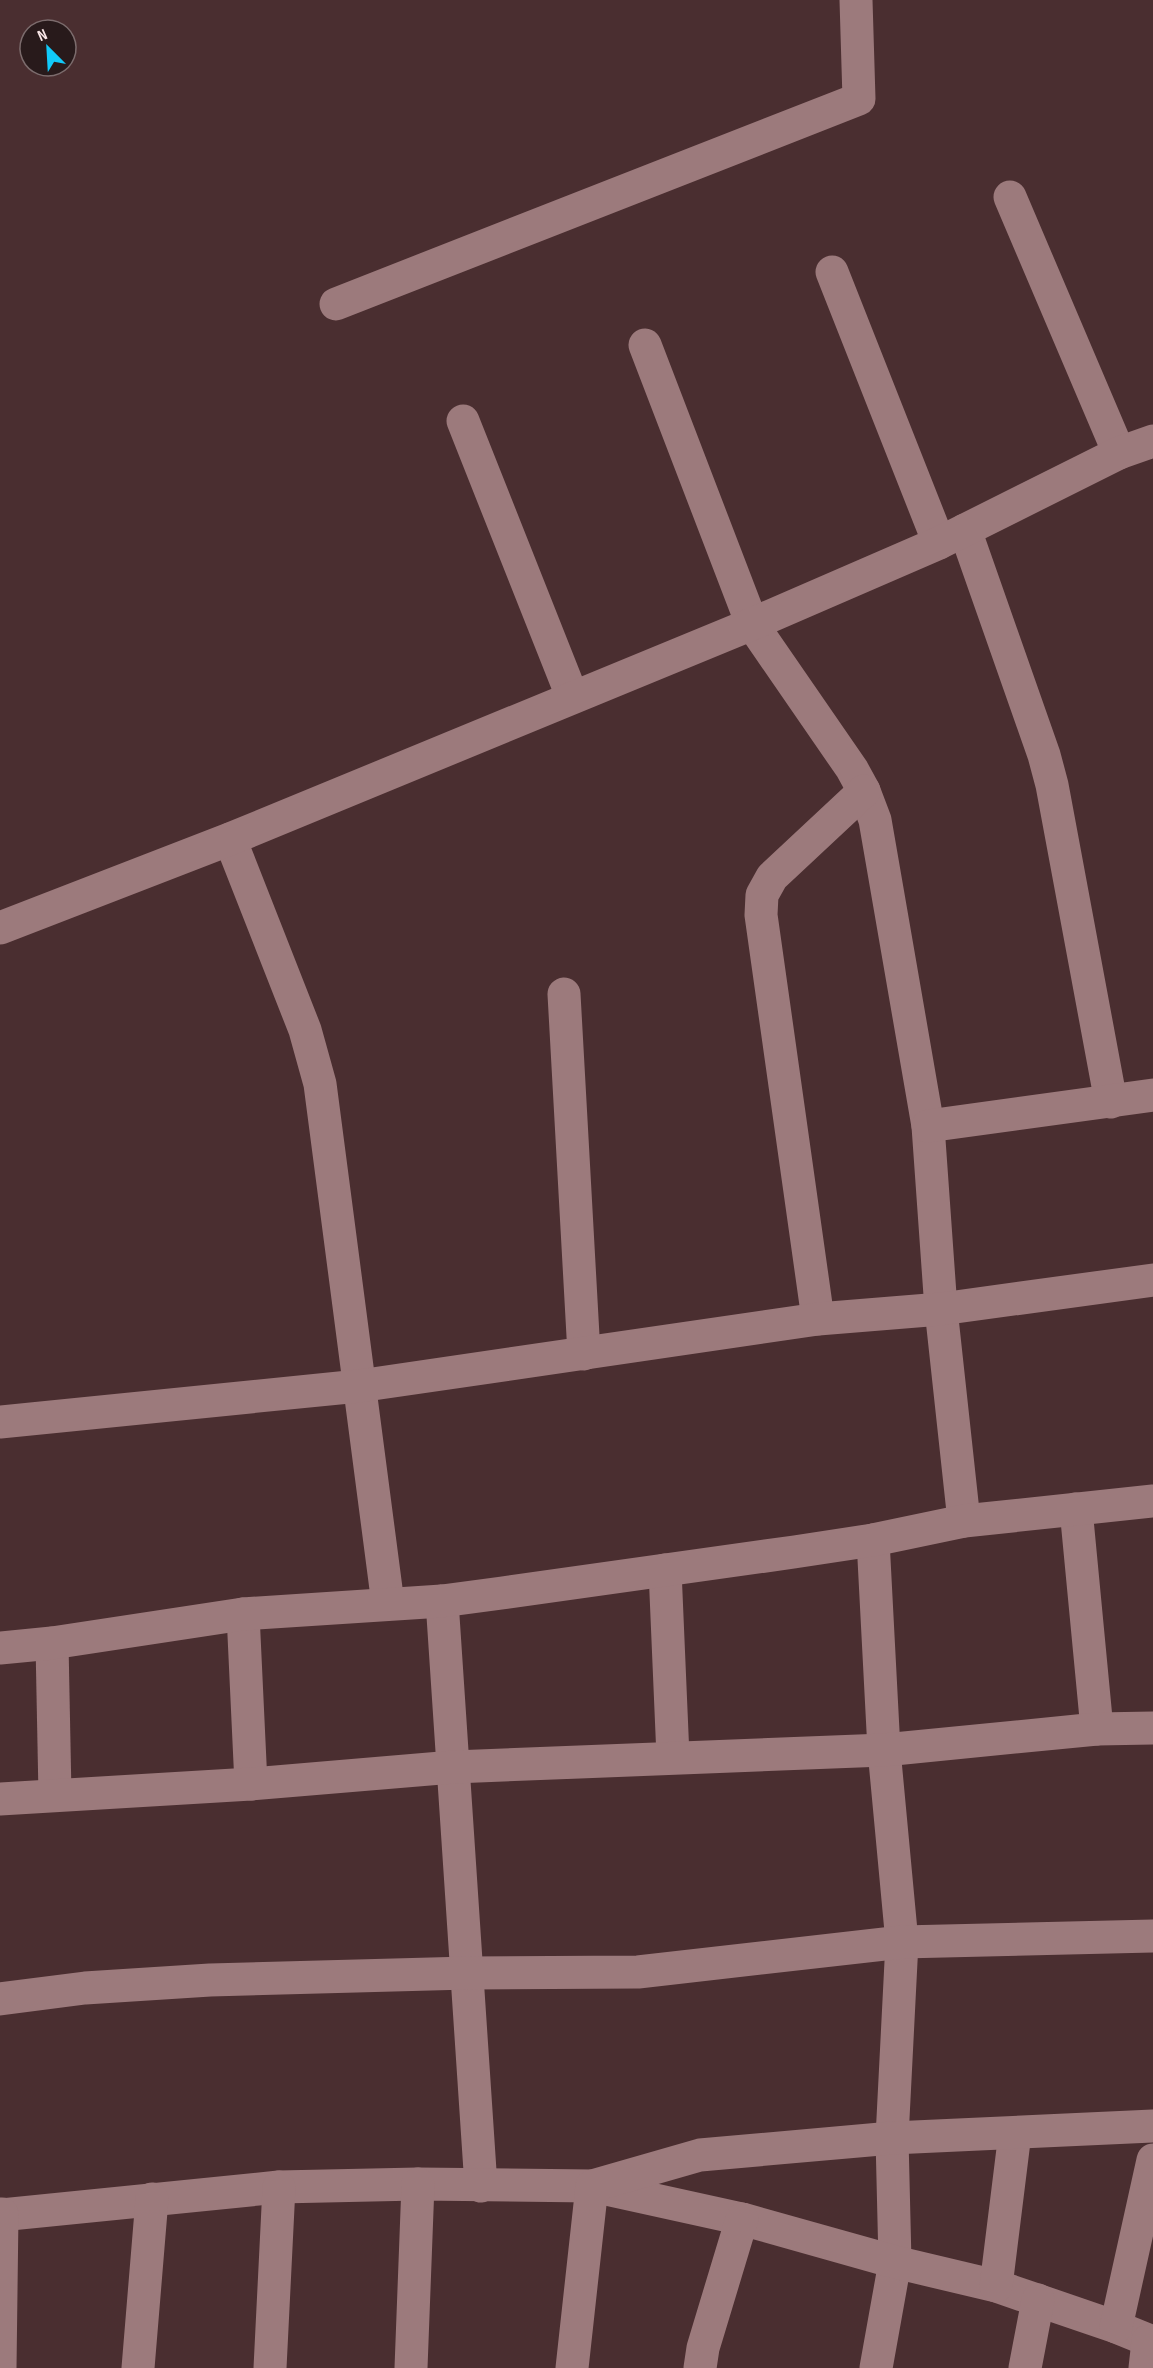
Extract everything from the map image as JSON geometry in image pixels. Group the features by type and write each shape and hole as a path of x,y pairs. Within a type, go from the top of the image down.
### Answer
{"street":[{"path":"336,304 860,99 856,0"},
{"path":"1010,196 1119,453"},
{"path":"832,272 952,537 1044,755 1111,1101"},
{"path":"645,345 752,624 852,769 864,791 875,820 928,1126 941,1308 964,1521"},
{"path":"463,421 572,696"},
{"path":"0,928 230,838 752,624 952,537 1119,453 1153,441"},
{"path":"818,1319 761,915 762,895 772,877 864,791"},
{"path":"230,838 304,1030 320,1084 388,1604"},
{"path":"564,994 584,1354"},
{"path":"928,1126 1153,1095"},
{"path":"0,1422 360,1386 818,1319 941,1308 1153,1280"},
{"path":"0,1648 52,1643 243,1614 442,1601 873,1540 964,1521 1153,1501"},
{"path":"1076,1509 1097,1729"},
{"path":"873,1540 884,1750 902,1942 892,2138 896,2262 876,2368"},
{"path":"665,1570 673,1757"},
{"path":"442,1601 482,2186"},
{"path":"243,1614 251,1784"},
{"path":"52,1643 55,1795"},
{"path":"0,1799 251,1784 453,1767 884,1750 1097,1729 1153,1728"},
{"path":"0,1999 85,1988 210,1980 468,1973 638,1972 902,1942 1153,1936"},
{"path":"592,2186 700,2155 892,2138 1153,2126"},
{"path":"996,2286 1015,2133"},
{"path":"1116,2327 1153,2160"},
{"path":"411,2368 418,2184"},
{"path":"0,2368 1,2215 279,2187 418,2184 592,2186 742,2219 896,2262 996,2286 1116,2327 1148,2351"},
{"path":"572,2368 592,2186"},
{"path":"270,2368 279,2187"},
{"path":"138,2368 152,2199"},
{"path":"700,2368 703,2348 742,2219"},
{"path":"1025,2368 1038,2300"}]}
